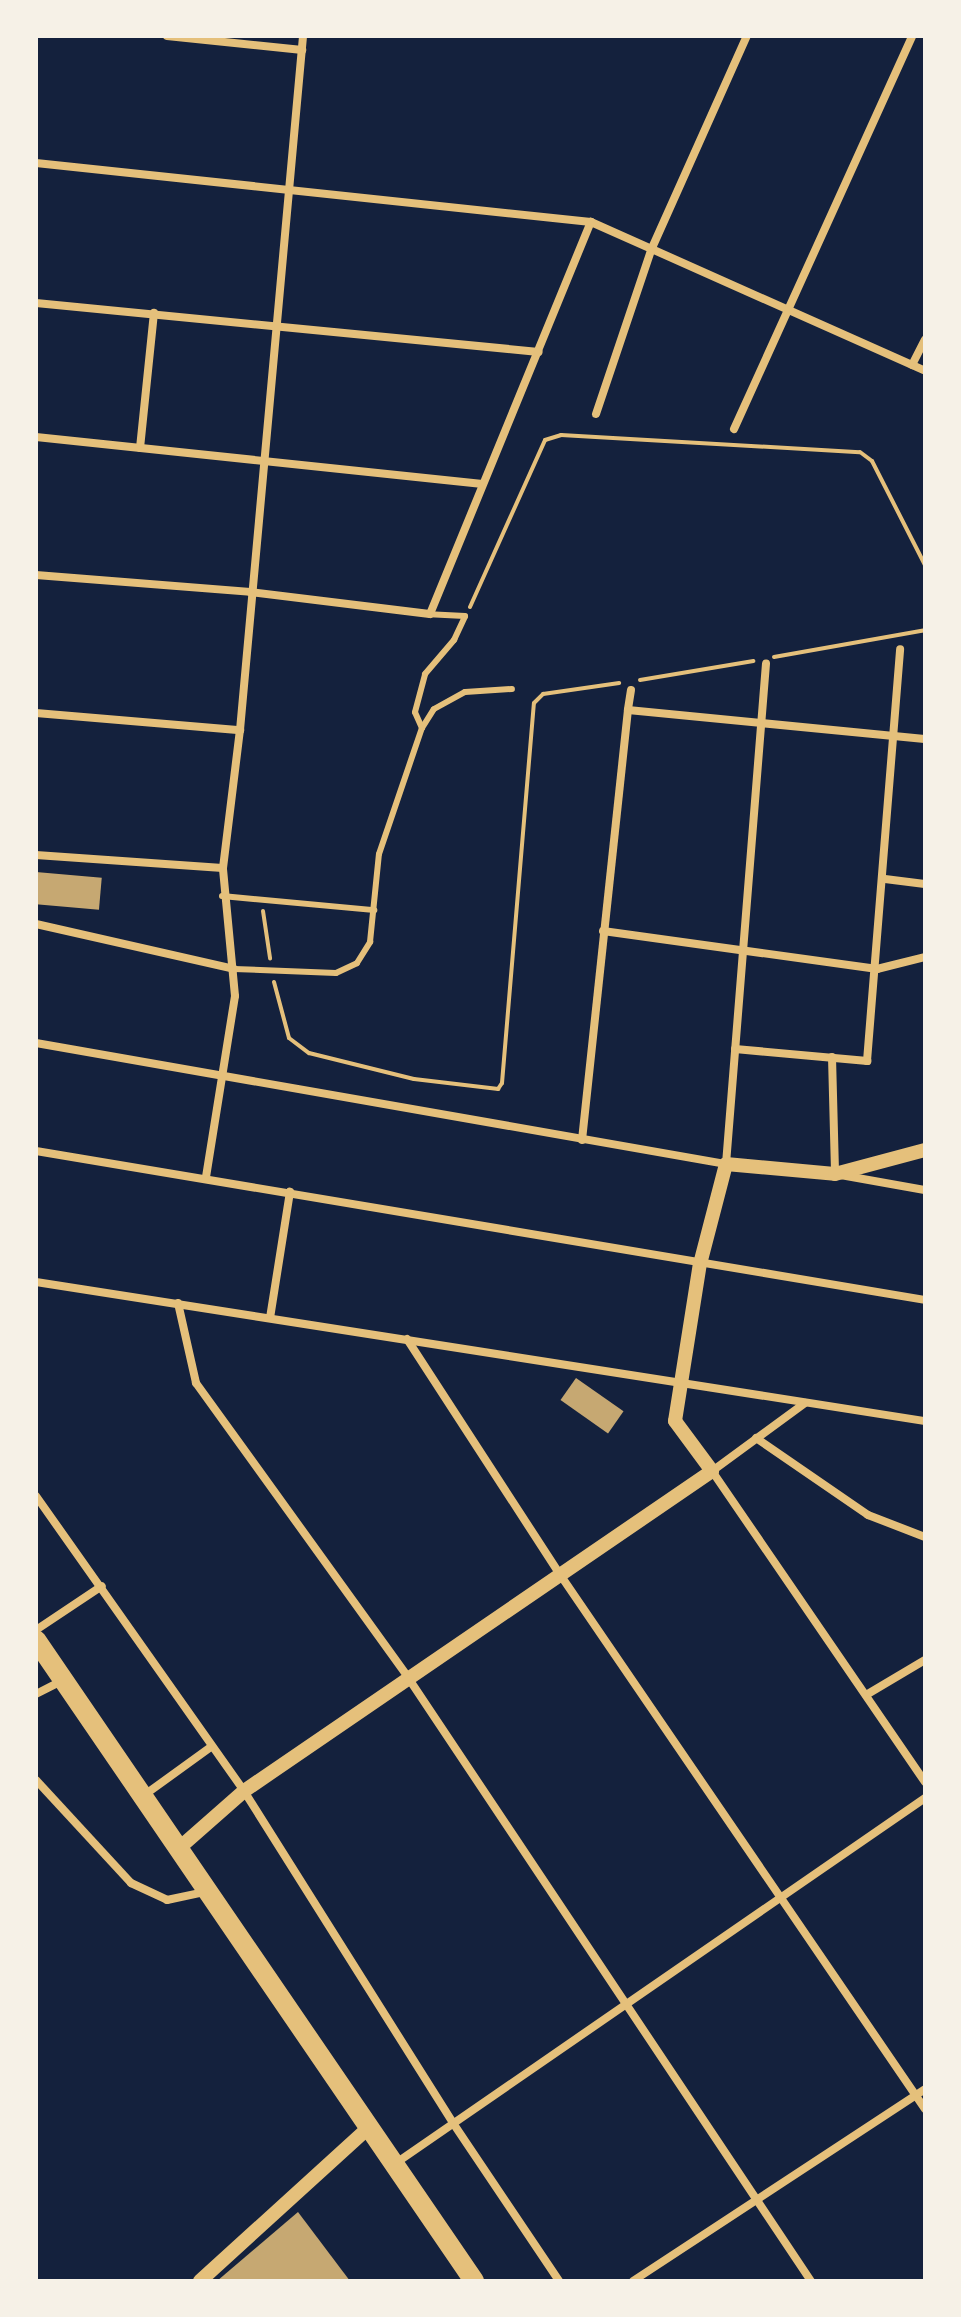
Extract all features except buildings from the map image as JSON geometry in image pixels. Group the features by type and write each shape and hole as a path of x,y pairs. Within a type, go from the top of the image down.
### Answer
{"main road":[{"path":"36,1640 209,1899 474,2281"}],"street":[{"path":"167,36 302,50"},
{"path":"206,1177 224,1077 234,969 222,896 223,868 240,730 250,592 303,36"},
{"path":"596,414 652,248 747,36"},
{"path":"734,429 912,36"},
{"path":"36,163 591,222 925,371"},
{"path":"36,575 250,592 430,614 591,222"},
{"path":"36,303 539,352"},
{"path":"140,448 154,313"},
{"path":"912,365 925,340"},
{"path":"36,437 483,484"},
{"path":"735,1049 867,1061 885,879 900,649"},
{"path":"766,664 726,1164 700,1264 675,1421 925,1782"},
{"path":"582,1140 631,690"},
{"path":"628,710 925,739"},
{"path":"36,713 240,730"},
{"path":"36,855 223,868"},
{"path":"885,879 925,884"},
{"path":"36,924 234,969"},
{"path":"603,931 877,969 925,957"},
{"path":"36,1043 726,1164 835,1174 925,1190"},
{"path":"832,1057 835,1174"},
{"path":"835,1174 925,1150"},
{"path":"36,1151 206,1177 700,1264 925,1300"},
{"path":"270,1318 290,1192"},
{"path":"36,1282 407,1339 680,1386 925,1421"},
{"path":"178,1303 196,1383 407,1676 629,2002 811,2281"},
{"path":"407,1339 559,1573 925,2109"},
{"path":"177,1850 244,1791 407,1676 712,1471 805,1403"},
{"path":"756,1438 868,1515 925,1537"},
{"path":"36,1496 244,1791 453,2123 559,2281"},
{"path":"36,1630 102,1586"},
{"path":"866,1695 925,1660"},
{"path":"36,1694 63,1680"},
{"path":"142,1797 211,1747"},
{"path":"36,1780 131,1883 167,1900 209,1899"},
{"path":"393,2165 925,1798"},
{"path":"633,2281 925,2089"},
{"path":"200,2281 369,2127"}],"lane":[{"path":"422,728 415,712 425,674 454,640 465,616 430,614"},
{"path":"234,969 346,969 366,953 379,854 422,728 434,709 465,692 512,689"},
{"path":"222,896 374,910"}],"path":[{"path":"465,616 545,440 561,435 860,452 872,461 925,565"},
{"path":"636,680 925,630"},
{"path":"262,900 272,970 285,1029 309,1053 414,1079 498,1089 502,1083 534,703 543,694 620,683"}]}
